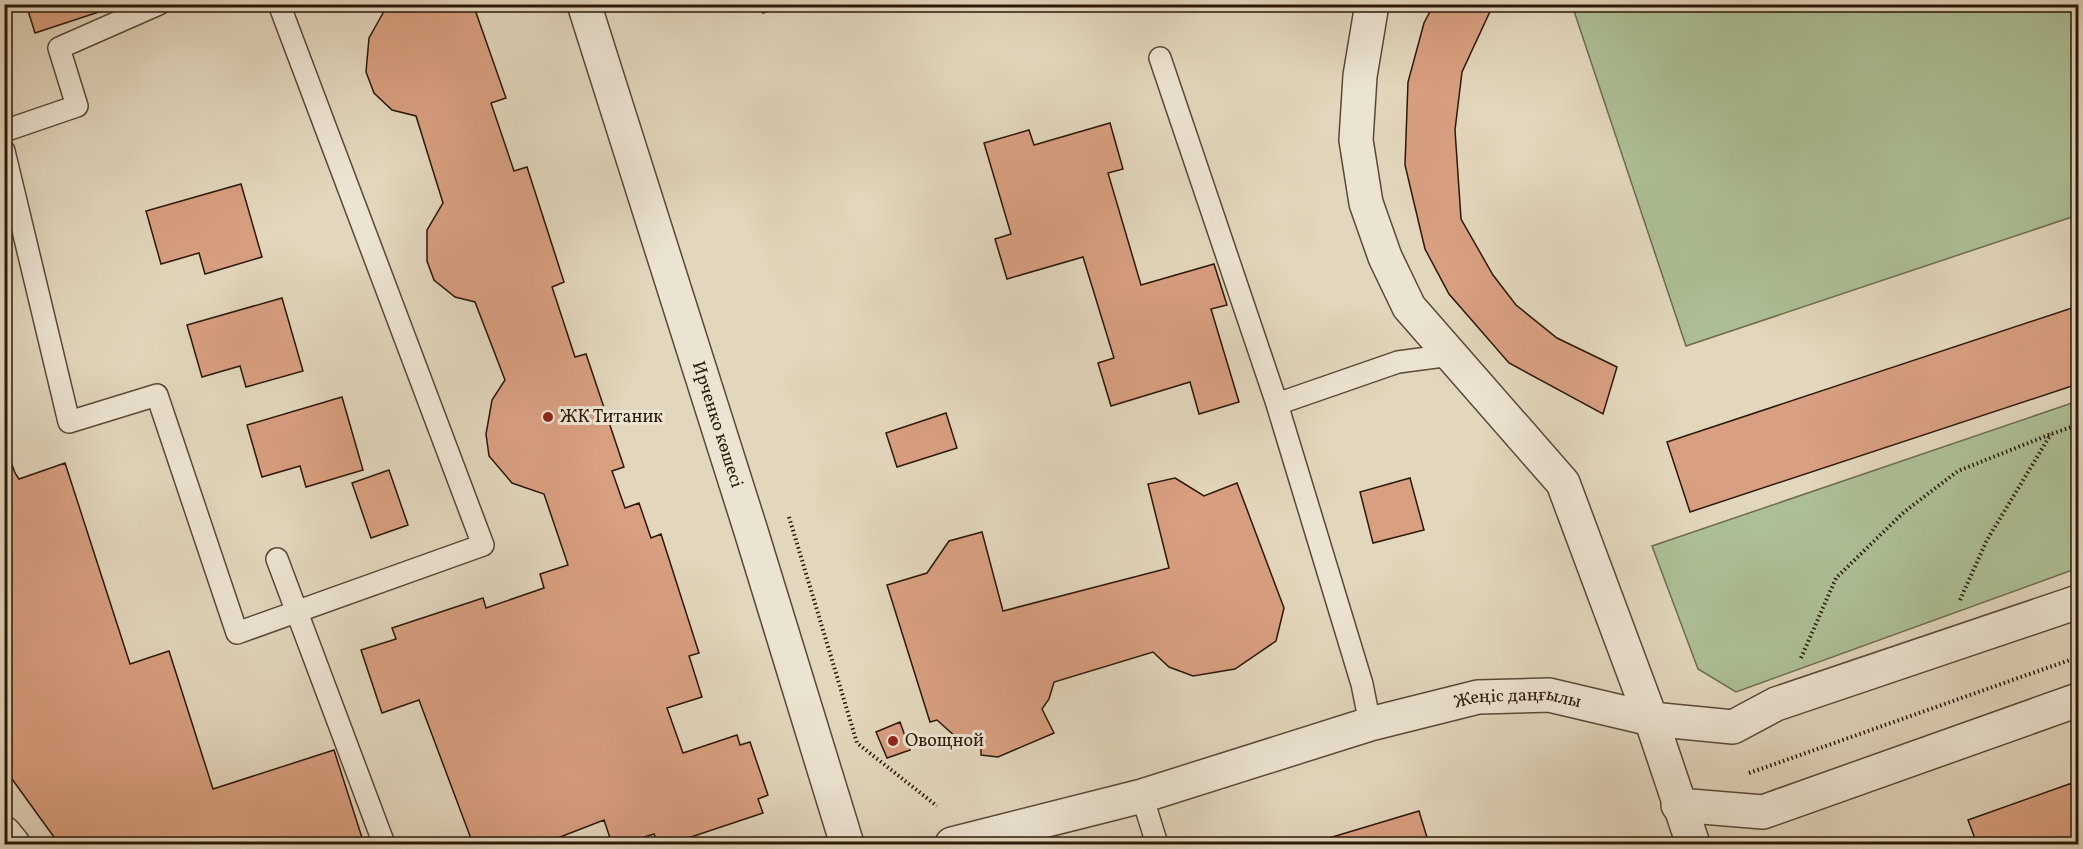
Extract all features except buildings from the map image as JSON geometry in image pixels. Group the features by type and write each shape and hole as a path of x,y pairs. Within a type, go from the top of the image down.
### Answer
{"street":[{"name":"Ирченко көшесі","path":"584,4 750,528 847,844"},
{"path":"1372,4 1360,76 1356,140 1366,203 1385,257 1409,306 1563,483 1651,719 1693,844"},
{"name":"Жеңіс даңғылы","path":"952,844 1142,796 1370,724 1478,697 1549,695 1651,719 1733,728 1776,704 2079,602"},
{"path":"1678,805 1763,812 2079,700"},
{"path":"4,833 13,844"}],"lane":[{"path":"4,131 77,106 59,48 159,4"},
{"path":"4,151 69,422 158,395 237,633 483,545 279,4"},
{"path":"1160,58 1277,405 1362,684 1370,724"},
{"path":"1277,405 1398,362 1451,355"},
{"path":"277,559 384,844"},
{"path":"1142,796 1157,844"}],"path":[{"path":"1801,658 1836,578 1904,512 1958,471 2079,425"},
{"path":"1960,600 1987,540 2051,434"},
{"path":"789,517 857,743 937,806"},
{"path":"1749,773 2079,657"}],"green space":[{"path":"1572,5 2078,5 2078,215 1686,346"},
{"path":"2078,401 2078,568 1736,692 1698,669 1652,546"}],"place":[{"name":"ЖК Титаник","path":"548,417"},
{"name":"Овощной","path":"893,741"}]}
